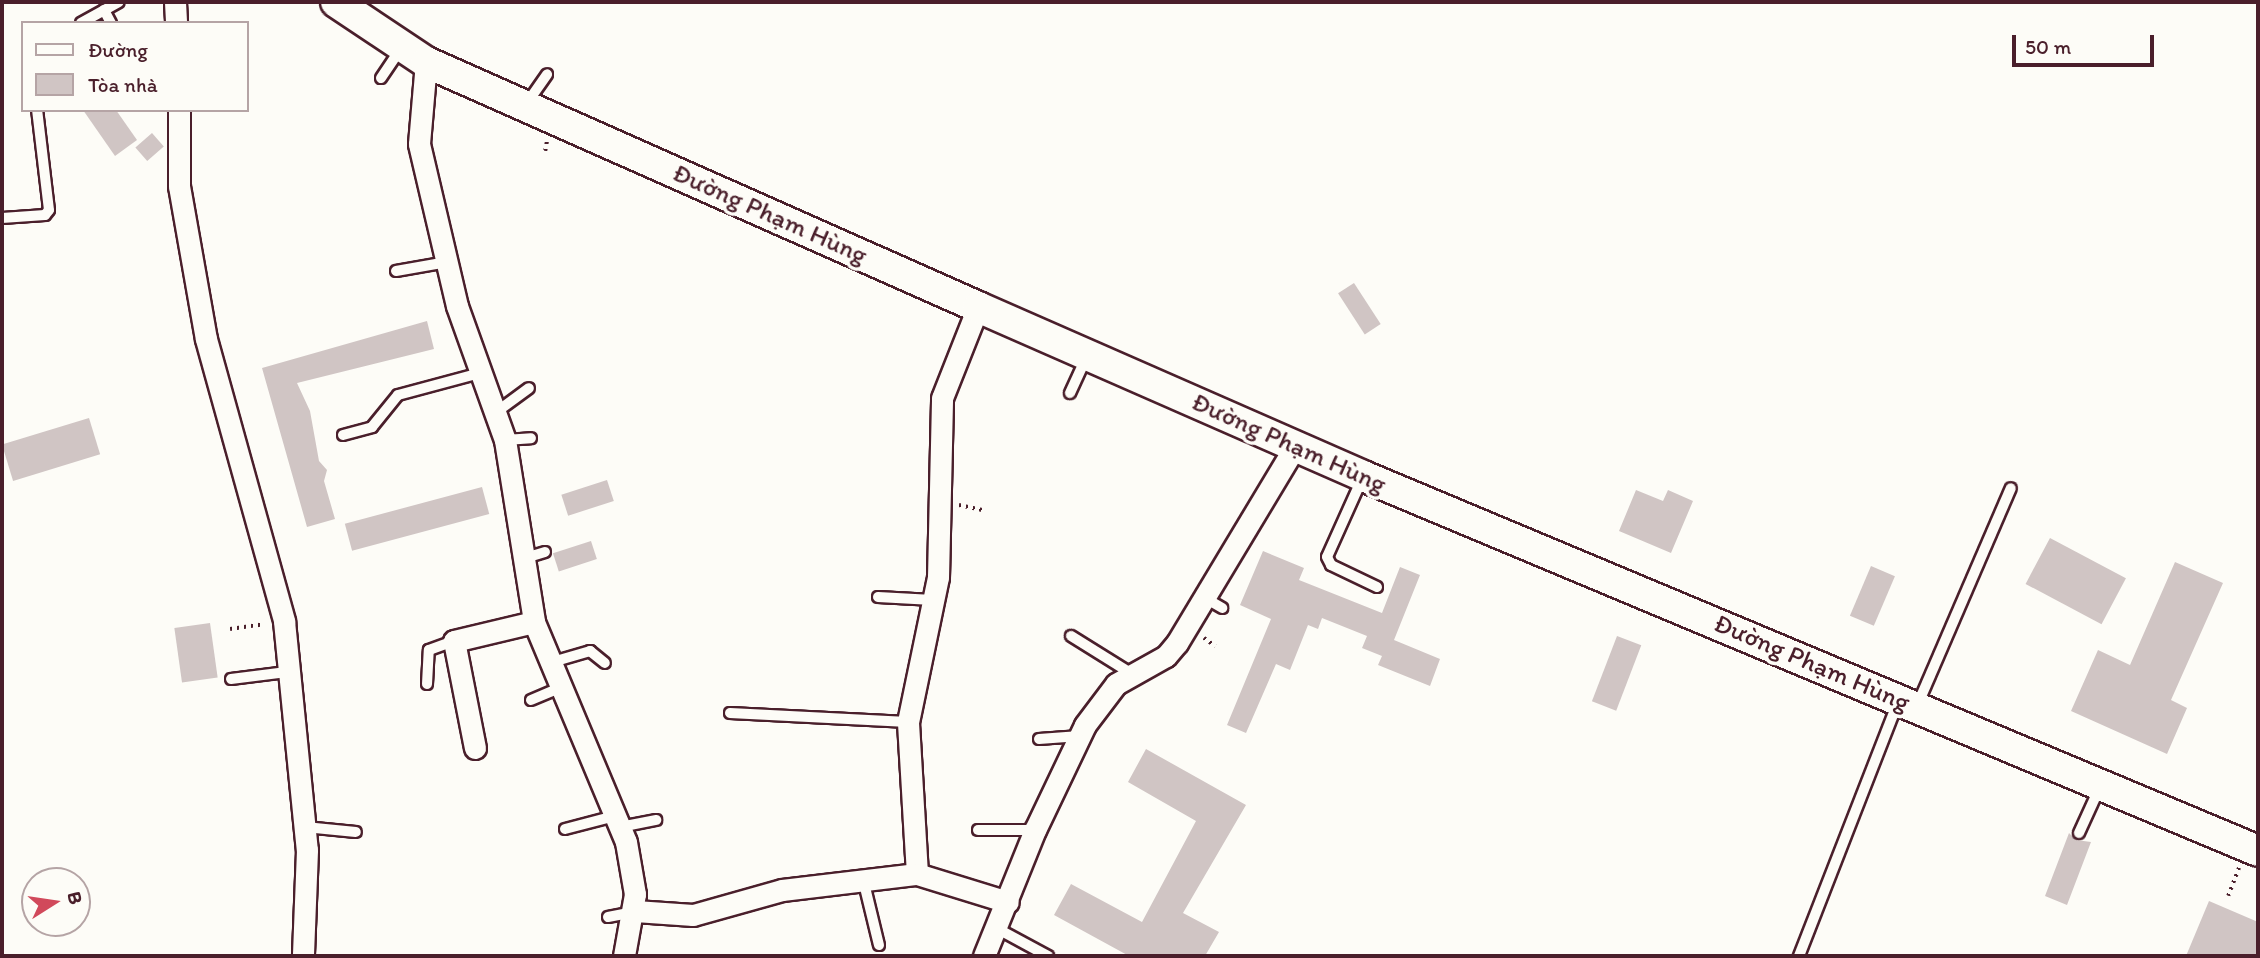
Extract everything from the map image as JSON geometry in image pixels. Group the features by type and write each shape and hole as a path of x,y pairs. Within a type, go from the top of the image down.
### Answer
{"main road":[{"name":"Đường Phạm Hùng","path":"336,2 414,54 978,307 1363,476 2253,849"}],"street":[{"path":"175,2 176,21"},
{"path":"414,54 417,131 447,262 480,373 505,440 534,622 548,663 617,821 635,911 624,956"},
{"path":"179,112 180,186 206,339 284,621 287,672 305,827 303,956"},
{"path":"917,874 908,722 933,600 943,501 942,398 978,307"},
{"path":"984,956 998,929 1035,830 1080,736 1102,700 1134,675 1166,656 1213,603 1296,445"},
{"path":"475,748 454,641 534,622"},
{"path":"635,911 693,915 782,890 917,874 1008,902"}],"lane":[{"path":"85,21 119,2"},
{"path":"104,10 110,21"},
{"path":"381,78 414,54"},
{"path":"525,105 547,74"},
{"path":"2,218 45,215 49,210 37,112"},
{"path":"396,271 447,262"},
{"path":"1070,393 1088,354"},
{"path":"343,435 377,423 398,395 480,373"},
{"path":"494,414 529,388"},
{"path":"505,440 531,438"},
{"path":"1363,476 1327,557 1331,565 1377,587"},
{"path":"1799,956 1908,703 2011,488"},
{"path":"522,559 545,552"},
{"path":"878,597 933,600"},
{"path":"1071,636 1134,675"},
{"path":"427,684 429,650 454,641"},
{"path":"548,663 590,651 605,663"},
{"path":"231,679 287,672"},
{"path":"531,700 559,688"},
{"path":"730,713 908,722"},
{"path":"1039,739 1080,736"},
{"path":"2079,833 2101,785"},
{"path":"565,829 617,821 656,820"},
{"path":"305,827 356,832"},
{"path":"978,830 1035,830"},
{"path":"863,879 879,945"},
{"path":"608,917 635,911"},
{"path":"998,929 1048,956"}],"path":[{"path":"943,501 983,510"},
{"path":"230,629 284,621"},
{"path":"2228,896 2253,849"}],"building":[{"path":"84,112 117,112 137,140 115,156"},
{"path":"152,133 164,147 147,161 135,147"},
{"path":"1354,283 1381,324 1365,334 1338,293"},
{"path":"427,321 434,349 297,383 310,411 319,461 327,470 324,481 335,519 307,527 262,368"},
{"path":"89,418 100,454 13,481 2,445"},
{"path":"607,480 614,501 568,516 561,495"},
{"path":"482,487 489,514 352,551 345,524"},
{"path":"1636,490 1663,501 1668,490 1693,501 1671,553 1619,531"},
{"path":"2050,538 2126,578 2102,624 2026,584"},
{"path":"591,541 597,559 559,571 553,553"},
{"path":"1263,551 1304,568 1299,580 1382,613 1400,567 1420,575 1394,640 1440,659 1430,686 1378,665 1382,656 1362,648 1367,636 1322,618 1318,629 1308,625 1290,670 1276,664 1246,733 1227,725 1271,619 1240,605"},
{"path":"2175,562 2223,583 2171,700 2187,708 2167,754 2071,711 2098,650 2130,665"},
{"path":"1871,566 1895,576 1874,626 1850,616"},
{"path":"210,623 218,677 182,682 174,628"},
{"path":"1617,636 1641,645 1616,711 1592,701"},
{"path":"1146,749 1246,805 1183,913 1219,932 1205,956 1129,956 1054,915 1071,884 1142,922 1196,821 1128,782"},
{"path":"2069,833 2076,840 2091,842 2067,905 2045,896"},
{"path":"2209,901 2258,922 2258,956 2186,956"}]}
